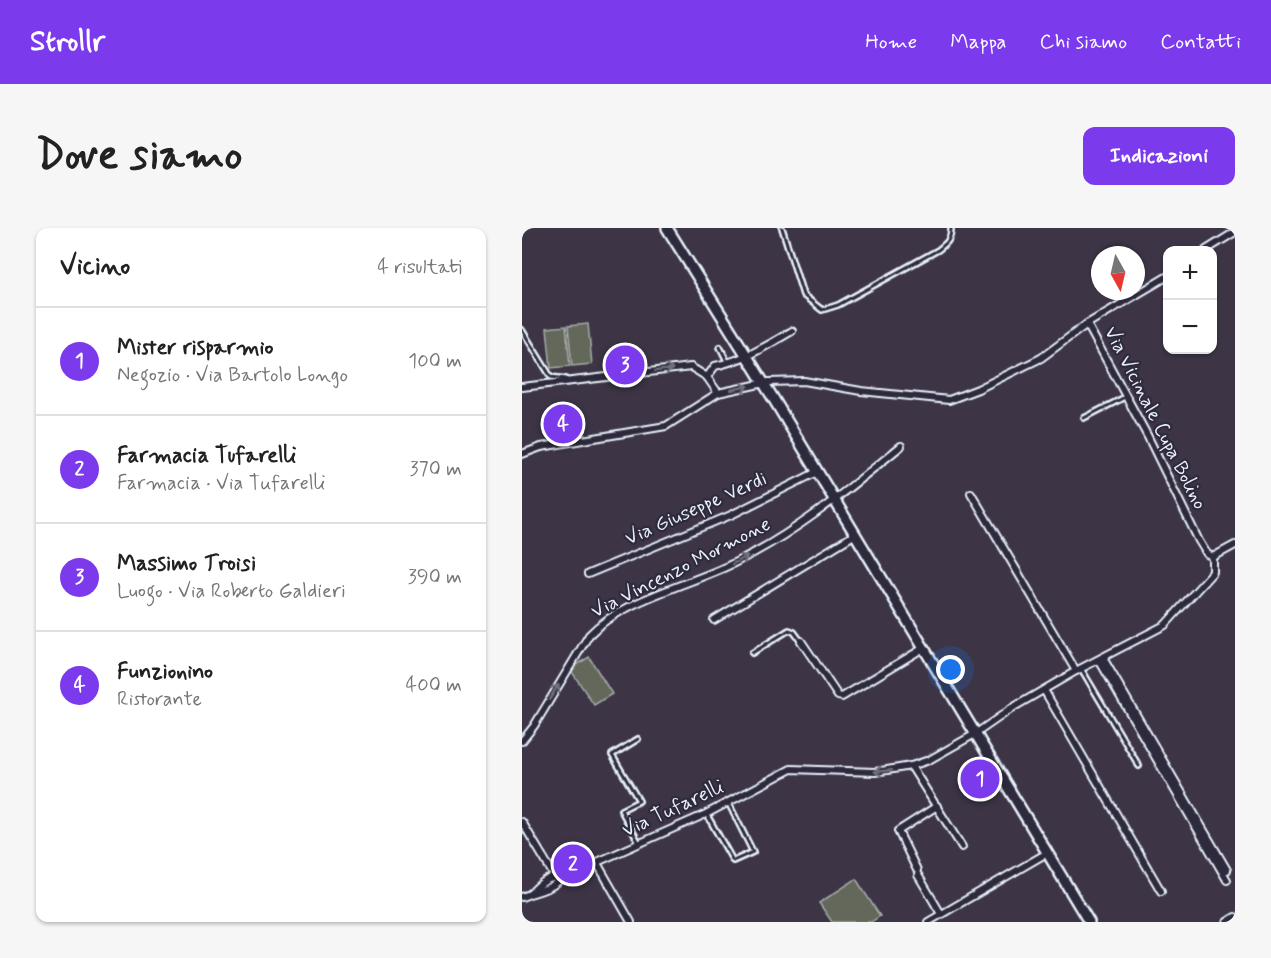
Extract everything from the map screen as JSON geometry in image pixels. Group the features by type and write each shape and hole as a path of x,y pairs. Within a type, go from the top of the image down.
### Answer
{"street":[{"path":"667,228 763,382 922,649 1089,922"},
{"path":"1212,246 1235,232"},
{"path":"522,454 541,447 666,426 718,393 763,382 804,381 861,391 949,400 1041,358 1087,324 1163,278"},
{"name":"Via Vicinale Cupa Bolino","path":"1087,324 1199,541 1207,554 1213,557"},
{"path":"707,377 715,366 747,357 792,331"},
{"path":"522,387 691,367 707,377 718,393"},
{"name":"Via Vincenzo Mormone","path":"522,741 534,726 589,635 597,627 646,600 732,564 782,536 834,502 901,446"},
{"name":"Via Giuseppe Verdi","path":"588,574 731,515 817,472"},
{"path":"971,493 1079,670"},
{"path":"714,620 854,535"},
{"path":"962,847 912,766 942,753 1014,707 1165,625 1213,572 1213,557 1235,545"},
{"path":"801,641 838,696 842,696 922,649"},
{"path":"1101,659 1227,870"},
{"path":"1101,659 1227,880"},
{"path":"1044,690 1161,891"},
{"name":"Via Tufarelli","path":"522,897 531,893 544,881 597,863 706,814 781,773 798,768 875,772 912,766"},
{"path":"937,806 898,831 917,873 941,914"},
{"path":"522,822 558,878"},
{"path":"927,922 1047,853"},
{"path":"597,863 631,922"},
{"path":"1227,922 1235,917"}],"lane":[{"path":"782,228 803,295 822,310 838,305 938,250 948,242 951,228"},
{"path":"522,330 551,377 577,381"},
{"path":"720,347 728,363"},
{"path":"1084,418 1126,396"},
{"path":"752,653 789,630 794,632 801,641"},
{"path":"1079,670 1139,766"},
{"path":"638,739 612,755 639,801 621,810 639,843"},
{"path":"706,814 733,861 753,852 728,802"}],"green space":[{"path":"588,324 592,364 572,366 568,326"},
{"path":"566,326 570,366 551,368 547,328"},
{"path":"589,657 612,694 594,705 570,669"},
{"path":"856,879 880,916 871,922 832,922 819,903"}],"place":[{"name":"Massimo Troisi","path":"625,365"},
{"name":"Funzionino","path":"563,424"},
{"name":"Mister risparmio","path":"980,779"},
{"name":"Farmacia Tufarelli","path":"573,864"}]}
